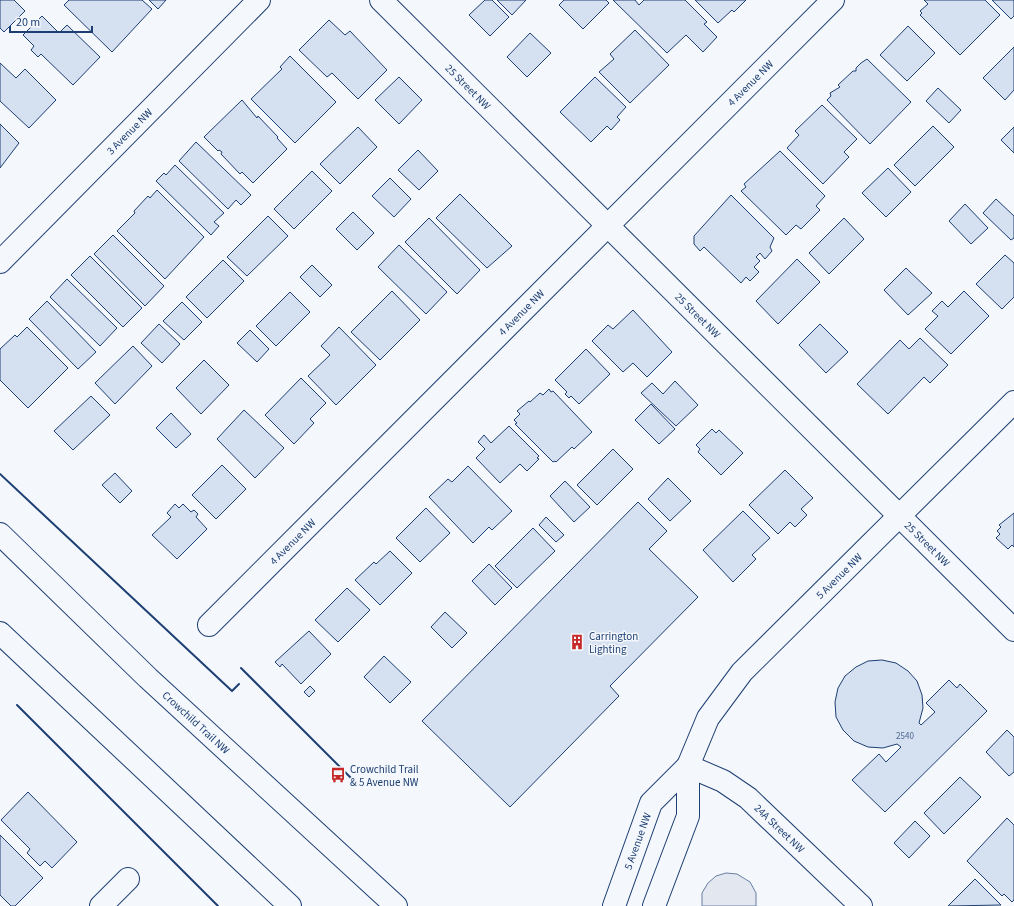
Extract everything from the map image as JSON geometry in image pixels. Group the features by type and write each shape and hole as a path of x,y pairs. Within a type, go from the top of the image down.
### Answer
{"main road":[{"name":"3 Avenue NW","path":"0,262 259,0"},
{"name":"25 Street NW","path":"381,0 1014,630"},
{"name":"4 Avenue NW","path":"209,625 833,0"},
{"name":"5 Avenue NW","path":"614,906 651,804 688,766 708,718 742,672 1014,402"},
{"name":"Crowchild Trail NW","path":"0,534 148,678 396,906"},
{"path":"0,633 290,906"},
{"name":"5 Avenue NW","path":"654,906 688,816 688,766"},
{"name":"24A Street NW","path":"688,766 723,781 748,798 861,906"},
{"path":"101,906 128,879"}],"shaded area":[{"path":"726,873 737,874 750,882 756,893 756,906 702,906 702,893 708,883 716,876"}],"building":[{"path":"0,0 14,0 25,11 4,32 0,28"},
{"path":"69,0 142,0 152,9 112,52 64,5"},
{"path":"149,0 166,0 158,9"},
{"path":"485,0 492,0 509,17 490,36 469,15"},
{"path":"497,0 526,0 512,15"},
{"path":"564,0 606,0 609,3 583,29 559,5"},
{"path":"613,0 635,0 639,5 644,0 685,0 707,22 704,24 717,37 703,52 686,35 667,53"},
{"path":"695,0 746,0 734,12 732,10 718,23"},
{"path":"924,0 985,0 1000,15 960,55 920,15 922,13 920,11 928,4"},
{"path":"992,0 1014,0 1014,16 1011,19"},
{"path":"42,16 59,33 67,25 100,57 73,85 41,54 38,57 31,50 34,46 23,35"},
{"path":"329,20 345,35 350,31 387,70 358,99 332,73 327,77 299,50"},
{"path":"908,26 935,53 907,81 880,55"},
{"path":"635,30 669,65 630,103 599,72 614,59 610,54"},
{"path":"530,33 551,53 527,77 507,57"},
{"path":"1014,47 1014,90 1005,100 983,78"},
{"path":"290,56 336,102 295,143 251,99 282,69 280,67"},
{"path":"867,59 911,102 870,144 827,100 831,96 830,93 840,87 838,85 853,71 856,71 856,68"},
{"path":"0,63 16,78 25,69 56,100 29,128 0,101"},
{"path":"399,77 422,100 399,124 375,100"},
{"path":"595,77 626,107 617,117 620,120 611,130 607,126 591,142 560,112"},
{"path":"938,88 961,110 949,123 926,101"},
{"path":"242,100 257,118 258,116 278,137 277,138 287,149 253,183 242,172 240,174 221,154 222,152 219,150 218,151 204,137"},
{"path":"822,105 857,139 844,152 849,157 823,184 787,148 799,135 795,131"},
{"path":"0,124 19,143 0,168"},
{"path":"933,126 954,147 915,186 894,165"},
{"path":"358,127 377,147 340,184 320,164"},
{"path":"1014,127 1014,153 1001,140"},
{"path":"196,142 251,195 241,205 236,200 228,209 179,161"},
{"path":"418,150 438,171 419,190 398,170"},
{"path":"780,151 825,196 816,206 820,210 801,229 796,225 786,235 741,191 746,187 744,184"},
{"path":"175,165 224,213 214,222 219,226 211,235 156,181 164,173 166,175"},
{"path":"888,168 911,192 886,217 862,193"},
{"path":"312,171 332,191 294,229 274,209"},
{"path":"390,178 411,199 394,217 372,196"},
{"path":"157,190 204,237 165,279 117,231 135,213 134,211 148,196 150,198"},
{"path":"460,194 512,246 487,268 436,218"},
{"path":"731,195 774,238 770,247 772,251 765,259 760,253 756,257 760,261 754,267 759,272 750,281 746,277 741,283 704,247 700,251 694,244 694,236"},
{"path":"996,199 1014,216 1014,238 1011,240 983,213"},
{"path":"965,204 988,228 971,244 949,221"},
{"path":"353,212 374,233 357,250 336,229"},
{"path":"268,216 288,236 247,276 227,257"},
{"path":"429,218 480,270 457,294 405,242"},
{"path":"844,218 864,239 829,274 809,253"},
{"path":"113,235 164,286 145,306 94,254"},
{"path":"399,245 447,292 426,314 378,267"},
{"path":"1005,255 1014,263 1014,297 1002,309 976,284"},
{"path":"90,256 142,308 123,327 71,275"},
{"path":"797,259 820,282 778,324 756,301"},
{"path":"223,260 244,281 207,318 186,297"},
{"path":"312,265 332,285 320,297 300,277"},
{"path":"906,268 932,293 908,315 884,290"},
{"path":"67,279 117,328 100,346 50,297"},
{"path":"392,291 420,320 380,360 351,332"},
{"path":"964,291 989,316 951,354 925,329 938,316 932,311 942,301 948,307"},
{"path":"290,292 310,312 276,346 256,326"},
{"path":"47,301 96,352 78,369 29,319"},
{"path":"182,302 202,322 184,340 163,321"},
{"path":"633,310 672,352 647,377 633,363 623,372 592,341 608,325 613,329"},
{"path":"159,324 180,344 162,363 141,343"},
{"path":"820,324 848,352 826,373 799,345"},
{"path":"27,327 68,368 28,408 0,380 0,349 15,335 17,337"},
{"path":"339,327 376,365 336,405 308,376 330,355 321,346"},
{"path":"250,330 269,349 257,362 237,343"},
{"path":"920,338 948,365 930,383 924,377 888,414 857,384 900,340 909,349"},
{"path":"133,346 152,366 115,404 95,383"},
{"path":"586,349 610,374 579,404 571,396 569,398 565,394 567,392 555,380"},
{"path":"204,360 229,385 201,414 176,388"},
{"path":"301,378 326,403 310,419 314,423 294,444 265,415"},
{"path":"675,381 698,405 676,426 641,393 652,383 663,394"},
{"path":"549,389 551,392 553,391 592,432 574,449 572,447 556,462 553,462 515,424 517,423 514,420 520,414 517,411 540,393 543,395"},
{"path":"91,396 110,415 73,450 54,431"},
{"path":"651,404 675,429 659,444 635,420"},
{"path":"244,410 284,448 255,478 217,439"},
{"path":"171,413 191,434 176,448 156,428"},
{"path":"509,426 539,456 537,458 539,459 527,471 520,464 500,483 476,458 485,449 478,442 484,435 491,443"},
{"path":"712,429 716,433 719,430 743,453 721,475 698,452 700,449 696,445"},
{"path":"613,449 633,469 597,505 577,485"},
{"path":"222,465 246,489 216,519 192,495"},
{"path":"468,466 512,511 492,530 489,527 473,543 429,497 448,479 452,482"},
{"path":"785,470 813,498 801,509 807,515 795,527 790,522 778,534 749,505"},
{"path":"115,473 132,491 120,503 102,485"},
{"path":"668,478 691,501 670,521 648,499"},
{"path":"565,481 590,507 574,522 550,496"},
{"name":"Carrington Lighting","path":"638,502 667,531 649,549 698,597 610,686 619,696 510,807 422,721"},
{"path":"175,504 179,508 183,504 191,512 194,510 198,514 196,517 207,529 177,559 152,535 171,517 167,513"},
{"path":"426,508 450,533 420,562 396,538"},
{"path":"743,511 770,538 752,555 756,559 733,582 703,550"},
{"path":"1014,513 1014,547 1012,545 1008,549 996,538 1000,534 997,531 1001,527 999,525"},
{"path":"546,517 564,535 556,542 539,525"},
{"path":"533,528 555,551 517,588 495,566"},
{"path":"390,551 412,573 380,605 355,580 374,562 376,564"},
{"path":"489,564 512,588 495,605 472,581"},
{"path":"347,588 370,610 338,642 315,620"},
{"path":"445,612 467,633 452,648 431,627"},
{"path":"309,631 331,654 301,684 282,664 280,667 275,662"},
{"path":"384,656 411,682 390,703 364,677"},
{"path":"882,660 896,663 908,671 917,681 922,695 923,708 919,723 921,725 935,712 926,703 949,680 957,688 960,684 987,711 885,812 852,780 879,754 886,762 901,747 897,744 883,748 868,747 854,741 843,730 836,717 835,702 838,688 845,676 856,667 868,661"},
{"path":"310,686 315,691 309,697 304,692"},
{"path":"1007,730 1014,737 1014,772 1009,776 986,752"},
{"path":"960,777 981,797 944,834 924,813"},
{"path":"28,792 77,842 52,868 45,861 40,866 27,853 30,849 1,820"},
{"path":"1007,818 1014,825 1014,900 1012,902 1004,894 1002,896 967,861"},
{"path":"915,821 930,836 909,858 894,843"},
{"path":"0,835 43,878 15,906 11,906 0,895"},
{"path":"975,879 1001,905 948,906"}],"wall":[{"path":"0,474 232,691 239,684"},
{"path":"241,668 355,782"},
{"path":"17,705 218,906"}],"place":[{"name":"Carrington Lighting","path":"577,642"},
{"name":"Crowchild Trail & 5 Avenue NW","path":"338,775"}]}
